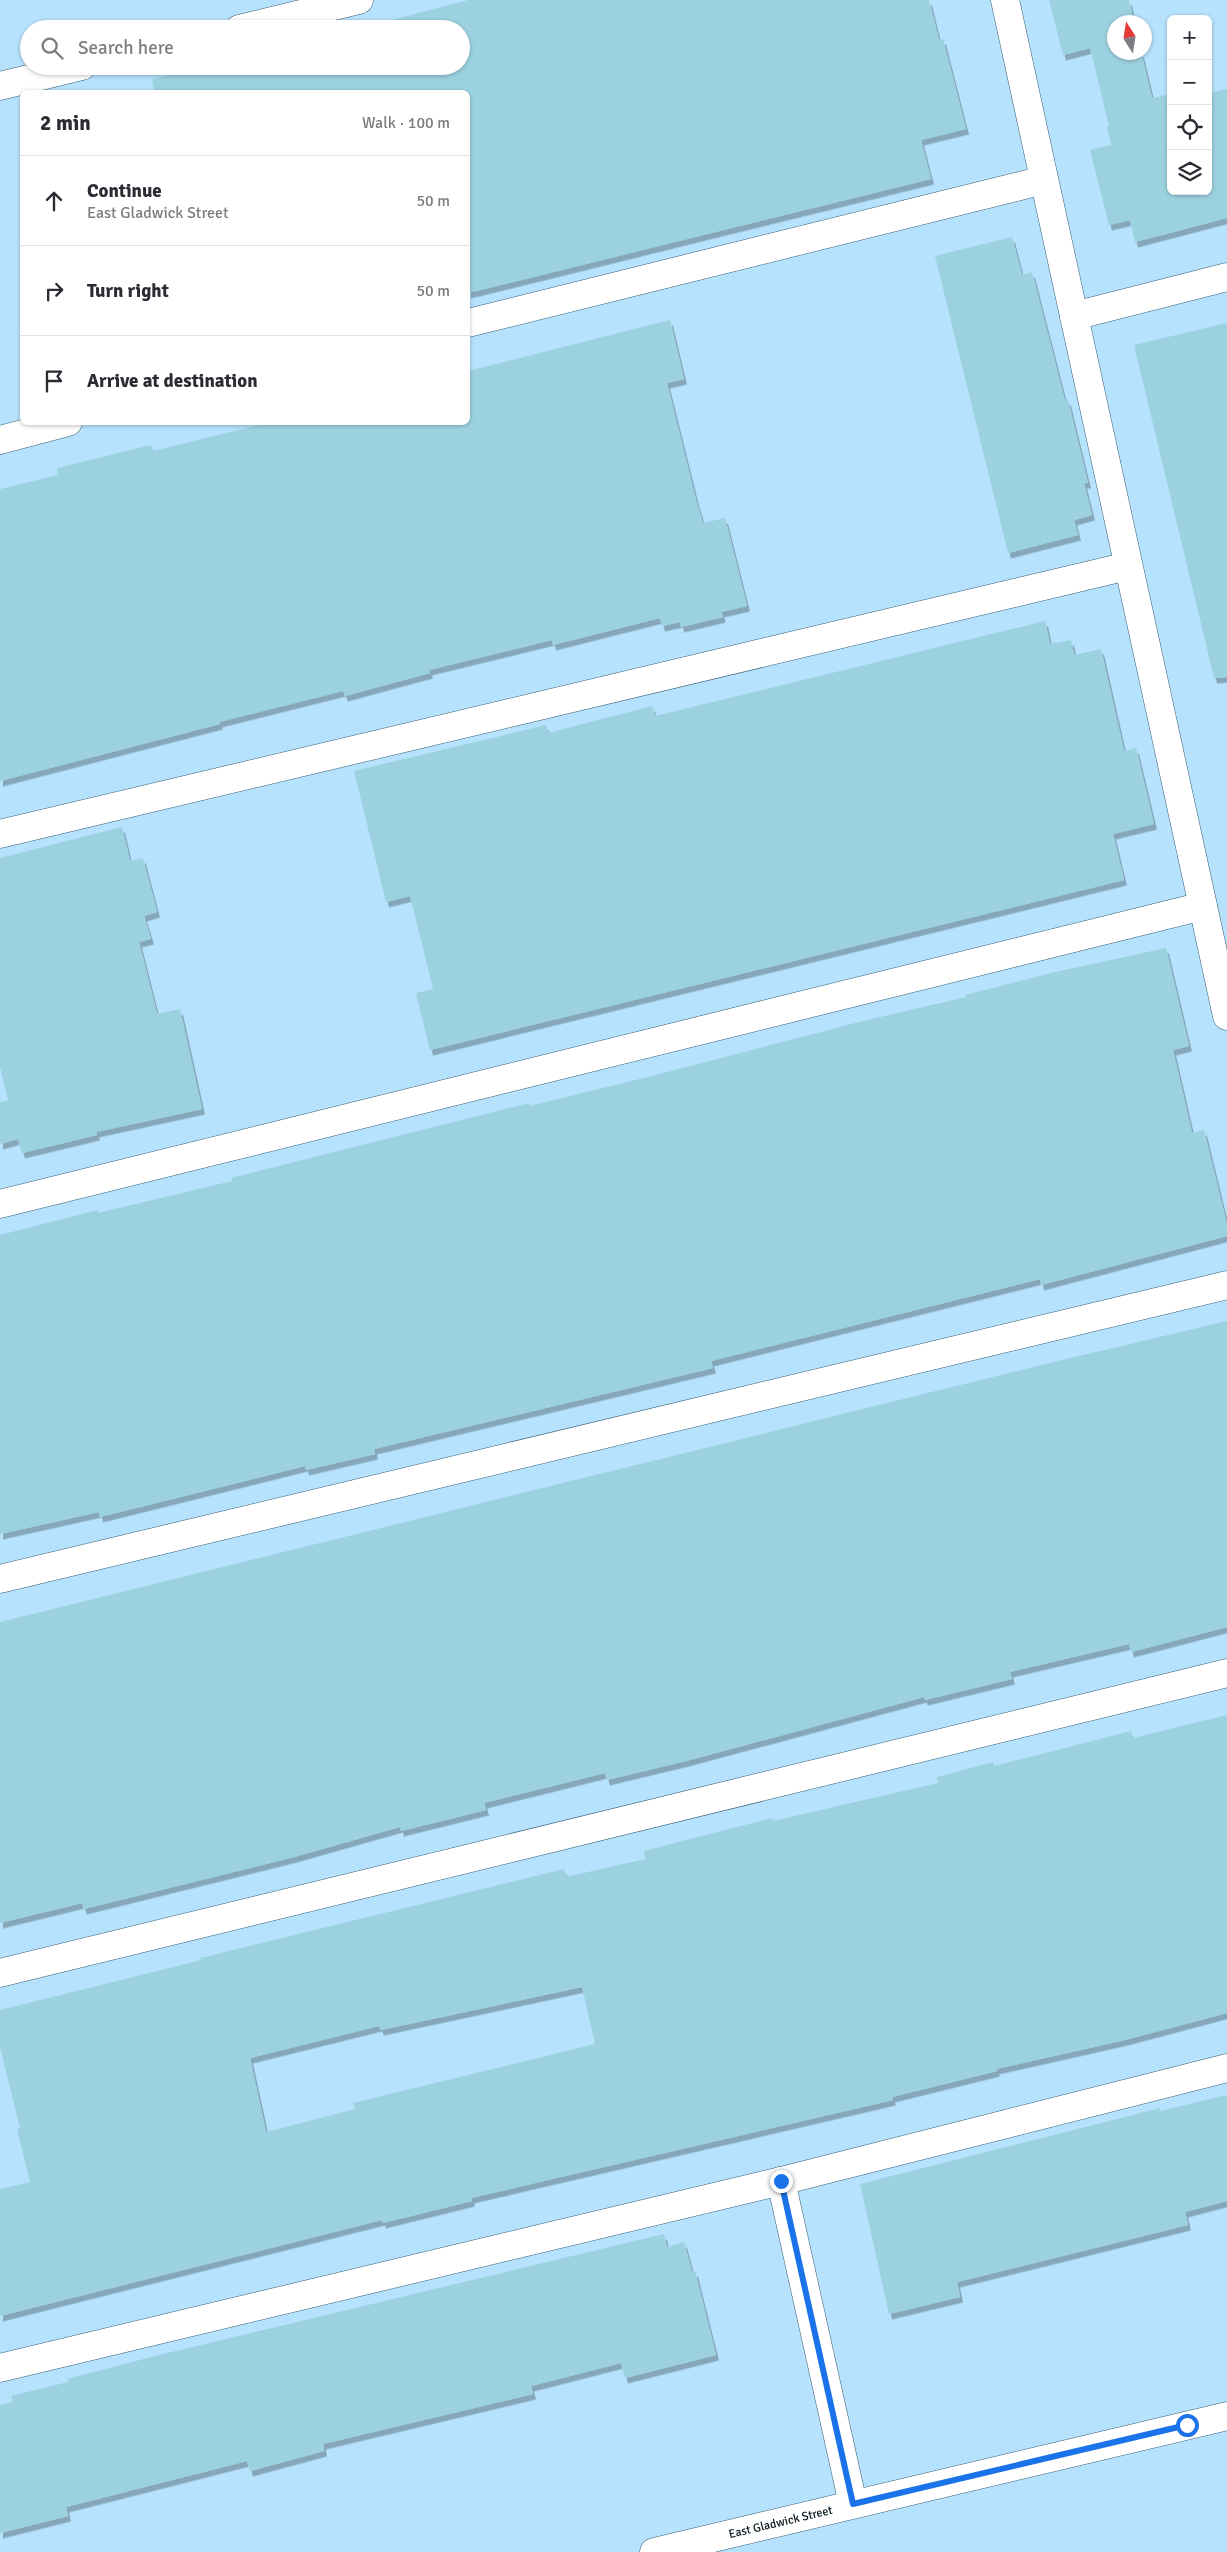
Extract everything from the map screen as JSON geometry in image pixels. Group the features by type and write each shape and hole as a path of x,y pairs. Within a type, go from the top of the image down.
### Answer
{"street":[{"path":"276,20 358,0"},
{"path":"1005,0 1227,1016"},
{"path":"0,86 45,75"},
{"path":"470,323 1044,180"},
{"path":"1074,316 1227,277"},
{"path":"0,440 57,425"},
{"path":"0,834 1128,566"},
{"path":"0,1204 1203,906"},
{"path":"0,1579 1227,1285"},
{"path":"0,1973 1227,1673"},
{"path":"0,2368 781,2181 1227,2068"},
{"path":"781,2181 853,2504"},
{"name":"East Gladwick Street","path":"654,2552 1227,2416"}],"building":[{"path":"468,0 929,0 939,40 943,39 966,129 921,140 931,179 470,293 470,90 154,90 152,79 169,75 470,75 470,20 392,20"},
{"path":"1049,0 1129,0 1132,15 1107,15 1107,60 1143,60 1152,98 1167,95 1167,195 1212,195 1212,92 1227,89 1227,218 1135,242 1130,220 1109,225 1090,150 1111,145 1107,127 1109,126 1090,48 1063,55"},
{"path":"1012,237 1022,275 1032,272 1065,401 1068,400 1088,483 1084,483 1092,515 1074,520 1078,535 1008,553 935,256"},
{"path":"670,320 684,379 667,383 696,500 703,523 725,518 747,606 721,612 723,617 681,627 680,622 662,626 660,618 553,645 552,640 429,670 430,673 345,696 343,691 0,781 0,489 58,475 57,468 151,445 153,451 259,425 470,425 470,370"},
{"path":"1227,323 1227,677 1214,678 1134,345"},
{"path":"1045,621 1050,644 1071,640 1074,655 1101,649 1124,751 1136,748 1154,824 1113,834 1124,880 430,1050 416,993 433,989 410,896 386,902 354,771 546,725 548,733 652,706 655,716"},
{"path":"122,827 130,861 143,858 157,912 144,916 151,939 139,942 157,1014 180,1009 202,1109 96,1132 97,1135 22,1153 18,1139 0,1144 0,1102 8,1100 0,1067 0,858"},
{"path":"1166,948 1189,1046 1173,1050 1192,1133 1204,1130 1227,1225 1227,1236 1041,1285 1040,1279 711,1361 713,1368 374,1449 375,1454 306,1470 305,1466 100,1517 99,1512 0,1534 0,1235 98,1210 98,1213 232,1181 231,1178 529,1103 529,1106 652,1076 863,1021 966,997 965,995 1055,972"},
{"path":"1227,1321 1227,1627 1131,1652 1129,1644 1010,1672 1012,1679 925,1700 924,1697 686,1761 607,1780 605,1773 484,1803 486,1810 401,1831 400,1827 294,1857 84,1909 82,1903 0,1923 0,1622 1041,1365"},
{"path":"1227,1715 1227,2013 1125,2040 996,2069 997,2071 892,2097 893,2100 471,2198 472,2201 383,2223 382,2220 0,2316 0,2189 30,2182 17,2129 20,2128 0,2047 0,2010 201,1960 200,1958 564,1869 566,1877 645,1859 644,1851 772,1818 773,1821 938,1783 937,1777 993,1762 994,1766 1131,1731 1133,1738","holes":["582,1987 595,2044 353,2103 355,2109 266,2132 250,2058 379,2026 381,2030"]},
{"path":"1227,2095 1227,2201 1185,2212 1188,2225 957,2282 960,2297 889,2314 860,2184 1160,2108 1160,2111"},
{"path":"664,2234 667,2247 684,2242 692,2272 695,2271 716,2355 625,2378 621,2363 531,2386 533,2394 323,2444 324,2451 250,2471 247,2461 66,2507 68,2516 0,2533 0,2405 13,2402 11,2396 68,2382 67,2379 155,2356"}],"route":[{"path":"781,2181 853,2504 1187,2425"}]}
